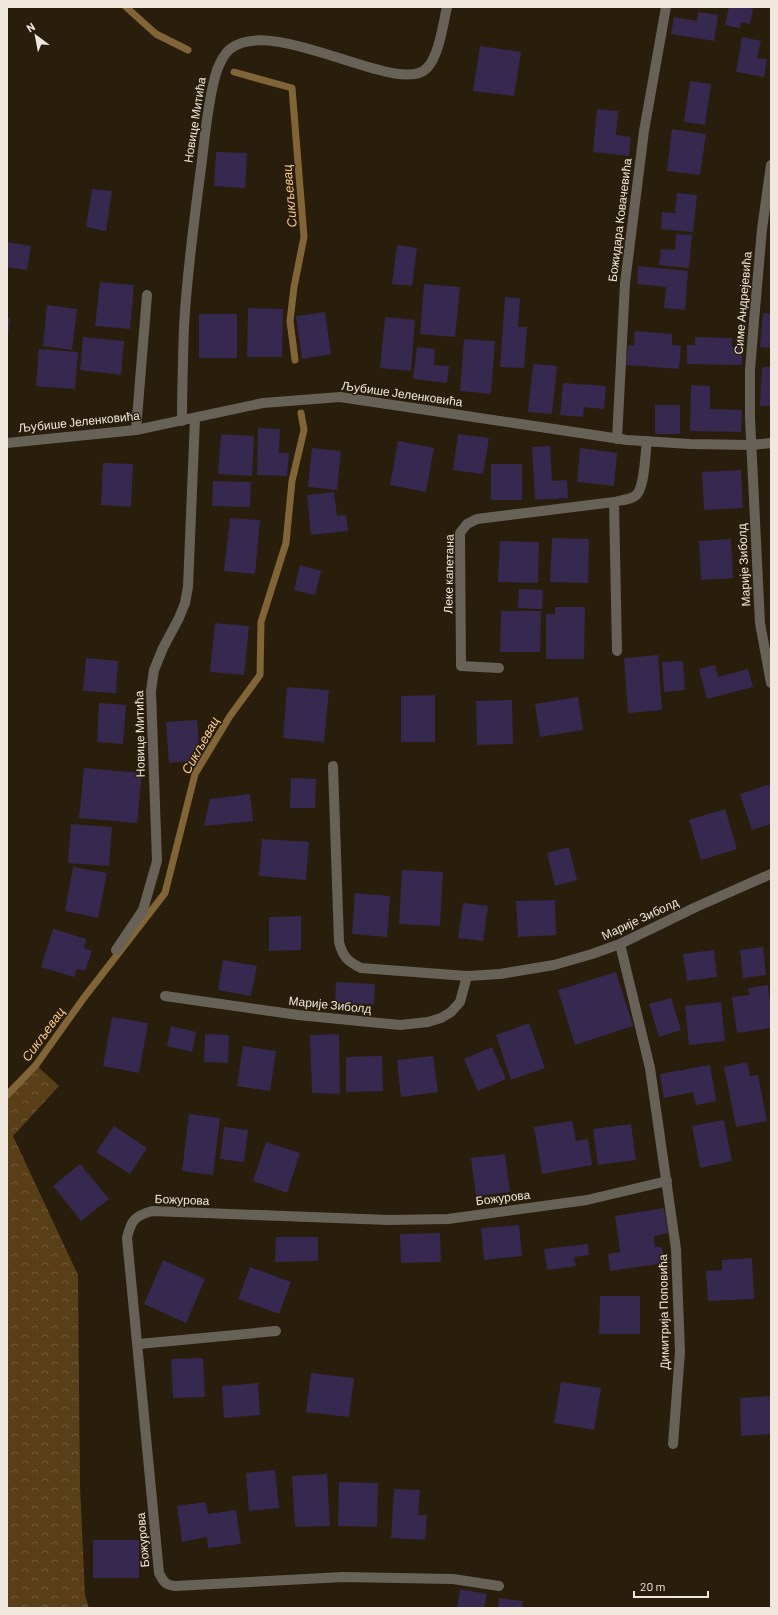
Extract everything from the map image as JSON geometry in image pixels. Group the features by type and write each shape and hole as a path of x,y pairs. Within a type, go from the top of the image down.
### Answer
{"street":[{"name":"Новице Митића","path":"182,421 184,324 196,201 209,105 215,76 221,61 229,50 242,42 256,39 295,45 391,73 411,75 426,70 434,60 447,7"},
{"name":"Божидара Ковачевића","path":"617,439 625,283 644,132 666,7"},
{"name":"Симе Андрејевића","path":"751,445 750,370 762,229 771,165"},
{"path":"136,430 147,295"},
{"name":"Љубише Јеленковића","path":"7,443 136,430 263,403 340,397 617,439 690,444 751,445 771,443"},
{"name":"Новице Митића","path":"116,950 143,910 158,861 151,691 154,670 162,648 186,603 188,587 195,418"},
{"name":"Леке капетана","path":"499,668 461,666 460,533 467,524 477,518 614,502 631,498 637,495 641,487 647,441"},
{"name":"Марије Зиболд","path":"751,445 760,623 771,683"},
{"path":"614,502 617,651"},
{"name":"Марије Зиболд","path":"333,766 339,942 342,952 349,962 361,968 467,976 500,974 554,965 620,944 696,907 771,874"},
{"path":"620,944 650,1068 667,1181"},
{"name":"Марије Зиболд","path":"165,996 298,1015 400,1025 428,1022 451,1012 460,1002 467,976"},
{"name":"Божурова","path":"499,1586 453,1579 343,1577 174,1586 167,1585 159,1573 128,1238 130,1228 134,1220 140,1214 152,1211 389,1220 448,1219 587,1200 667,1181"},
{"name":"Димитрија Поповића","path":"667,1181 676,1249 679,1307 680,1352 673,1444"},
{"path":"138,1344 276,1332"}],"green space":[{"path":"36,1065 59,1086 13,1136 78,1275 80,1485 85,1595 89,1608 7,1608 7,1095"}],"building":[{"path":"729,7 746,7 753,9 750,24 741,22 740,28 725,25"},
{"path":"698,12 718,15 714,41 671,34 674,17 697,21"},
{"path":"742,37 761,41 757,58 767,59 764,77 736,72"},
{"path":"480,46 521,52 514,96 473,91"},
{"path":"690,81 711,84 705,125 684,122"},
{"path":"597,109 618,111 616,135 631,137 629,156 593,152"},
{"path":"672,129 706,134 700,175 667,171"},
{"path":"216,152 247,153 245,188 214,186"},
{"path":"92,189 112,191 106,231 86,227"},
{"path":"677,193 697,195 693,232 661,229 662,212 675,213"},
{"path":"676,234 692,235 689,268 659,265 661,249 675,250"},
{"path":"7,242 31,246 27,270 7,267"},
{"path":"397,245 417,248 412,286 392,284"},
{"path":"638,266 688,271 685,310 664,308 666,287 637,284"},
{"path":"100,282 134,285 130,329 95,326"},
{"path":"424,284 460,287 455,337 420,334"},
{"path":"505,297 520,298 518,327 527,327 524,368 500,367"},
{"path":"47,305 77,309 72,350 43,346"},
{"path":"248,308 283,309 282,357 247,357"},
{"path":"325,312 331,354 302,359 296,316"},
{"path":"763,313 771,314 771,348 760,347"},
{"path":"199,314 237,314 237,358 199,358"},
{"path":"385,317 415,320 411,371 380,368"},
{"path":"7,318 10,318 8,337 7,337"},
{"path":"635,331 672,334 672,345 681,346 679,369 626,365 628,345 634,346"},
{"path":"83,337 124,341 121,375 80,370"},
{"path":"695,337 732,338 732,347 742,347 742,365 687,364 687,345 695,345"},
{"path":"464,339 495,341 491,394 460,391"},
{"path":"417,347 435,349 434,365 449,366 447,383 413,379"},
{"path":"39,349 78,352 75,389 36,386"},
{"path":"533,364 557,366 552,414 528,412"},
{"path":"762,367 771,367 771,406 760,406"},
{"path":"563,383 606,386 604,409 584,407 583,417 560,415"},
{"path":"691,385 710,386 710,409 742,410 741,432 690,431"},
{"path":"655,405 680,405 680,434 655,434"},
{"path":"258,428 280,429 279,453 289,453 287,476 257,475"},
{"path":"221,434 254,436 252,476 218,474"},
{"path":"458,434 489,438 483,474 453,470"},
{"path":"398,441 434,448 426,492 390,485"},
{"path":"550,446 552,481 567,480 568,498 535,500 532,447"},
{"path":"312,448 341,451 337,490 308,487"},
{"path":"580,448 617,453 614,486 577,482"},
{"path":"103,463 133,464 131,507 101,505"},
{"path":"491,464 522,464 522,500 491,500"},
{"path":"741,470 743,508 704,510 702,472"},
{"path":"213,481 251,482 250,507 212,506"},
{"path":"334,492 337,516 346,515 348,531 311,535 307,495"},
{"path":"230,518 260,520 255,574 224,571"},
{"path":"552,538 589,539 588,583 550,582"},
{"path":"731,539 733,578 701,580 699,541"},
{"path":"500,541 539,542 538,583 498,582"},
{"path":"300,565 321,571 315,595 294,590"},
{"path":"519,589 543,590 542,609 518,608"},
{"path":"555,607 585,607 584,659 546,659 546,614 555,614"},
{"path":"501,611 541,611 540,652 500,652"},
{"path":"215,623 249,626 244,675 210,672"},
{"path":"658,655 662,710 628,713 624,658"},
{"path":"86,658 118,661 116,693 83,691"},
{"path":"683,661 685,690 664,692 662,662"},
{"path":"715,665 718,677 748,669 753,687 707,699 699,669"},
{"path":"287,687 329,690 324,742 283,738"},
{"path":"435,695 435,742 401,742 401,696"},
{"path":"578,697 583,730 540,737 535,704"},
{"path":"512,700 513,744 477,745 476,701"},
{"path":"99,703 126,705 123,744 97,742"},
{"path":"197,720 200,760 169,763 166,722"},
{"path":"84,768 142,773 137,823 79,818"},
{"path":"291,778 316,779 315,808 290,808"},
{"path":"771,784 771,824 752,830 740,794"},
{"path":"250,794 253,821 204,826 210,799"},
{"path":"725,809 737,849 701,860 689,820"},
{"path":"71,824 112,827 109,866 68,863"},
{"path":"262,839 309,842 306,880 259,876"},
{"path":"569,847 577,880 555,886 547,853"},
{"path":"73,867 107,873 98,918 65,911"},
{"path":"402,870 443,872 440,926 399,924"},
{"path":"355,893 390,896 387,937 352,934"},
{"path":"555,900 556,935 518,937 516,901"},
{"path":"463,903 488,906 483,941 458,938"},
{"path":"301,916 301,950 269,951 269,917"},
{"path":"53,929 86,939 84,948 92,951 85,971 77,969 74,977 41,967"},
{"path":"763,947 766,975 743,978 740,950"},
{"path":"714,950 717,977 687,981 683,954"},
{"path":"223,960 257,966 251,996 218,990"},
{"path":"616,972 633,1026 575,1045 558,990"},
{"path":"336,982 375,984 374,1004 335,1003"},
{"path":"768,985 771,1028 737,1033 732,997 749,995 748,988"},
{"path":"671,998 681,1030 659,1037 649,1004"},
{"path":"721,1002 725,1041 689,1045 685,1006"},
{"path":"112,1017 148,1023 139,1073 103,1066"},
{"path":"529,1023 545,1068 511,1080 496,1035"},
{"path":"171,1026 196,1032 192,1052 167,1046"},
{"path":"205,1034 229,1035 228,1063 204,1062"},
{"path":"339,1034 340,1094 312,1093 310,1035"},
{"path":"243,1046 276,1051 270,1091 237,1086"},
{"path":"492,1047 506,1079 478,1091 464,1059"},
{"path":"382,1056 383,1091 346,1092 346,1057"},
{"path":"433,1056 438,1092 401,1097 397,1060"},
{"path":"747,1062 750,1076 758,1075 767,1121 736,1127 724,1067"},
{"path":"710,1065 716,1101 696,1105 693,1092 664,1098 660,1074"},
{"path":"189,1114 220,1118 213,1175 182,1171"},
{"path":"724,1120 732,1161 700,1168 692,1126"},
{"path":"572,1121 576,1141 588,1139 592,1165 542,1174 534,1127"},
{"path":"631,1124 636,1160 598,1165 593,1129"},
{"path":"114,1126 147,1148 130,1174 96,1152"},
{"path":"224,1127 248,1130 244,1162 220,1159"},
{"path":"266,1142 300,1153 287,1193 253,1181"},
{"path":"505,1154 510,1192 476,1196 471,1158"},
{"path":"80,1164 109,1199 81,1221 53,1186"},
{"path":"664,1208 668,1233 654,1236 655,1247 662,1247 665,1263 610,1271 608,1254 620,1252 615,1216"},
{"path":"519,1225 522,1256 484,1260 481,1228"},
{"path":"440,1233 441,1262 401,1263 400,1234"},
{"path":"276,1237 318,1237 318,1261 275,1262"},
{"path":"588,1244 589,1255 574,1257 576,1266 547,1270 544,1249"},
{"path":"752,1258 754,1299 708,1301 706,1271 722,1270 722,1260"},
{"path":"163,1260 205,1279 186,1323 144,1304"},
{"path":"250,1267 291,1282 279,1314 238,1299"},
{"path":"600,1296 640,1296 640,1334 599,1334"},
{"path":"203,1358 205,1397 173,1398 171,1359"},
{"path":"311,1373 354,1378 349,1417 306,1412"},
{"path":"561,1382 601,1388 594,1430 554,1423"},
{"path":"258,1383 260,1415 224,1418 222,1386"},
{"path":"771,1396 771,1434 741,1436 740,1398"},
{"path":"275,1470 279,1508 249,1511 246,1473"},
{"path":"327,1474 330,1526 295,1527 292,1476"},
{"path":"339,1482 378,1483 377,1527 338,1526"},
{"path":"394,1489 420,1490 418,1515 427,1515 425,1540 391,1538"},
{"path":"206,1502 208,1514 236,1510 241,1544 208,1548 207,1537 182,1542 177,1506"},
{"path":"93,1540 139,1540 139,1578 93,1578"},
{"path":"460,1589 487,1594 484,1608 457,1608"},
{"path":"499,1598 523,1601 522,1608 498,1608"}],"waterway":[{"name":"Сикљевац","path":"126,7 156,34 188,50"},
{"name":"Сикљевац","path":"234,72 292,88 304,237 294,287 290,321 295,360"},
{"name":"Сикљевац","path":"7,1095 36,1065 83,999 165,893 195,774 230,716 260,675 261,622 286,543 292,481 304,430 301,413"}]}
